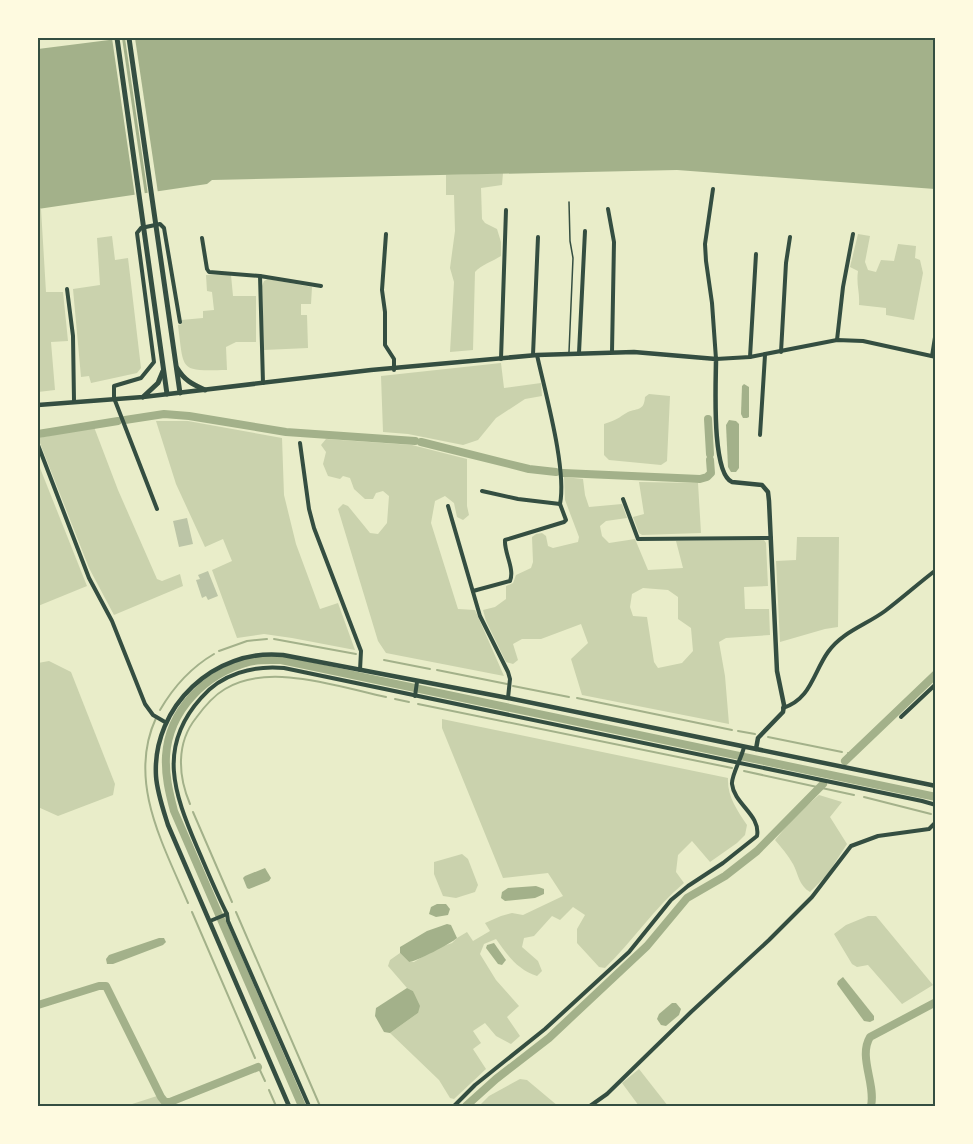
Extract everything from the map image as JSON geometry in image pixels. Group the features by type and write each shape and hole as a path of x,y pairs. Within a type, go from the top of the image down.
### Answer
{"main road":[{"path":"117,38 167,394"},
{"path":"129,38 180,393"},
{"path":"176,366 190,384 205,390"},
{"path":"142,397 158,383 164,369"}],"street":[{"path":"713,189 705,253 712,303 716,359 717,447 724,477 732,482 757,484 766,488 769,501 777,671 783,712 758,738 756,749"},
{"path":"608,209 608,220 614,242 612,352"},
{"path":"501,359 506,210"},
{"path":"158,509 114,398 114,386 141,378 154,362 137,233 141,228 160,224 164,228 180,322"},
{"path":"579,353 585,231"},
{"path":"386,234 382,290 385,345 394,359 394,370"},
{"path":"837,340 843,287 853,234"},
{"path":"473,591 510,581 512,576 504,546 505,540 566,520 560,504 562,494 557,453 535,355 538,237"},
{"path":"781,352 786,263 790,237"},
{"path":"202,238 207,269 210,273 260,276 321,286"},
{"path":"750,357 756,255"},
{"path":"260,276 263,383"},
{"path":"67,289 73,336 75,401"},
{"path":"38,405 142,397 371,370 394,370 568,353 612,352 716,359 765,355 837,340 863,341 934,357 936,331"},
{"path":"760,435 765,355"},
{"path":"300,443 311,518 361,651 360,670"},
{"path":"38,445 89,578 112,621 145,704 153,715 165,722"},
{"path":"482,491 518,499 560,504"},
{"path":"623,499 638,539 771,538"},
{"path":"448,506 480,616 508,672 510,679 508,698"},
{"path":"783,708 792,706 803,698 829,651 847,634 884,612 936,570"},
{"path":"290,1107 168,825 158,790 157,754 165,722 176,705 204,675 239,659 270,654 360,670 416,684 508,698 743,749 756,749 936,786"},
{"path":"309,1107 232,932 184,817 175,788 173,761 177,740 196,703 223,679 239,673 271,667 284,668 936,805"},
{"path":"415,695 416,684"},
{"path":"901,717 936,684"},
{"path":"454,1107 466,1094 545,1029 629,952 671,900 757,836 756,823 732,785 743,749"},
{"path":"590,1107 607,1094 769,940 818,890 851,846 878,836 929,829 936,819"},
{"path":"211,921 225,915"}],"lane":[{"path":"568,353 573,258 569,202"}],"shaded area":[{"path":"125,38 935,38 935,189 677,170 212,180 207,184 38,209 38,49"},
{"path":"503,173 502,185 481,188 482,219 497,229 501,242 501,256 475,272 473,350 450,352 454,282 450,268 455,231 454,195 446,195 446,175"},
{"path":"38,209 41,209 46,292 63,292 68,341 51,342 55,390 38,392"},
{"path":"858,234 870,236 865,262 868,270 876,272 881,260 894,261 898,244 916,246 915,258 920,260 923,273 914,320 886,315 886,308 859,305 858,271 850,267"},
{"path":"112,236 115,260 128,258 141,368 137,373 91,383 89,376 81,377 73,289 100,285 97,238"},
{"path":"206,275 231,275 233,296 256,296 256,342 236,342 226,347 227,370 192,369 183,360 181,352 178,325 182,324 181,320 203,318 203,311 214,310 212,292 207,291"},
{"path":"268,279 312,287 311,304 301,304 301,315 307,315 308,348 264,350 262,286"},
{"path":"501,363 504,388 541,383 542,396 525,399 496,418 478,440 463,445 408,434 383,432 381,376"},
{"path":"744,384 749,387 749,417 747,418 743,418 741,414"},
{"path":"649,394 670,396 667,461 661,465 609,460 604,455 604,424 640,408"},
{"path":"729,420 739,424 739,468 736,472 731,472 728,467 726,425"},
{"path":"156,421 188,421 282,438 284,495 296,544 320,609 338,603 355,650 264,634 237,638 212,570 232,561 223,539 205,547 176,484"},
{"path":"94,427 118,490 157,579 162,581 180,574 183,586 114,615 89,568 38,438"},
{"path":"326,439 412,445 467,459 469,515 463,520 457,517 454,503 445,496 435,501 431,523 458,609 475,610 504,676 386,653 378,641 338,509 343,504 348,506 370,533 378,534 387,523 389,496 383,491 376,493 373,499 365,499 354,489 350,478 343,476 340,479 328,476 323,464 326,452 321,445"},
{"path":"38,463 87,586 38,606"},
{"path":"564,477 583,479 589,507 622,504 627,518 606,521 600,526 602,536 609,543 635,539 648,570 683,568 676,541 764,540 768,586 744,587 745,609 769,609 770,635 726,638 719,642 725,676 729,724 582,695 571,659 588,643 581,624 541,639 522,639 513,644 518,660 513,664 506,662 483,610 495,607 506,599 506,586 513,583 516,575 531,568 533,562 532,537 536,534 542,533 546,536 548,546 553,548 578,542 579,537 565,500","holes":["643,588 668,590 678,597 678,619 691,628 693,651 682,663 658,668 654,662 647,617 633,616 630,607 632,594"]},
{"path":"639,482 698,483 701,533 642,535 639,533 633,517 644,514"},
{"path":"797,537 839,537 838,627 780,642 776,561 796,560"},
{"path":"49,661 71,672 115,784 113,795 58,816 38,807 38,663"},
{"path":"442,719 728,778 731,797 747,825 745,835 737,843 710,862 692,841 678,855 676,872 684,883 605,968 599,967 577,943 577,929 585,915 573,907 560,920 552,916 534,936 524,938 522,947 538,961 542,971 537,976 518,966 496,939 484,944 480,954 496,980 519,1006 507,1017 520,1036 511,1044 496,1036 485,1023 473,1031 481,1043 473,1049 486,1069 454,1099 450,1098 439,1080 390,1033 418,1013 413,991 407,988 388,966 390,960 400,953 409,962 414,962 435,949 452,943 467,932 473,941 490,931 485,923 512,913 523,915 563,896 548,873 503,878 442,728"},
{"path":"819,795 842,802 830,817 847,844 827,875 810,892 803,886 791,861 775,840 796,815"},
{"path":"462,854 468,859 478,885 475,892 456,898 443,896 434,874 434,862"},
{"path":"265,868 271,878 269,881 247,888 243,878"},
{"path":"536,886 544,889 544,894 535,898 505,901 501,898 502,892 508,888"},
{"path":"446,904 450,909 448,915 436,917 429,914 431,907"},
{"path":"868,916 876,916 933,985 902,1004 868,965 857,967 852,964 834,934 846,925"},
{"path":"447,924 451,925 457,938 454,940 409,962 400,953 400,947 427,931"},
{"path":"164,938 166,942 163,945 113,964 107,964 106,959 109,955"},
{"path":"494,943 506,960 502,965 498,964 486,948 487,945"},
{"path":"843,977 874,1016 874,1020 864,1021 837,984"},
{"path":"407,988 413,991 420,1006 418,1013 390,1033 384,1032 375,1016 376,1008"},
{"path":"672,1003 676,1003 681,1009 679,1015 666,1026 661,1025 657,1019 659,1014"},
{"path":"639,1069 668,1106 639,1106 622,1083"},
{"path":"520,1079 527,1080 558,1106 479,1106 489,1096"},
{"path":"157,1096 164,1106 126,1106"}],"pier":[{"path":"112,38 122,38 145,195 135,197"},
{"path":"125,38 135,38 158,193 148,195"}],"building":[{"path":"187,518 193,544 179,547 173,521"},
{"path":"208,571 218,596 208,600 206,596 202,598 196,580 200,579 198,575"}],"waterway":[{"path":"125,420 164,414 286,432 415,441"},
{"path":"708,419 710,454"},
{"path":"38,434 118,421"},
{"path":"421,442 529,469 556,472"},
{"path":"563,473 700,479 711,473 710,460"},
{"path":"219,651 247,641 267,639"},
{"path":"274,639 356,654"},
{"path":"160,710 183,678 214,654"},
{"path":"302,1106 174,811 168,783 166,756 174,724 192,696 218,675 257,660 281,660 936,797"},
{"path":"384,660 430,669"},
{"path":"437,670 507,684"},
{"path":"845,761 936,674"},
{"path":"190,804 181,771 185,738 202,710 225,689 242,681 262,677 282,677 326,683 386,697"},
{"path":"513,686 569,697"},
{"path":"577,698 732,730"},
{"path":"395,699 409,702"},
{"path":"418,704 732,768"},
{"path":"156,718 148,742 145,765 147,789 159,835 188,903"},
{"path":"738,731 755,734"},
{"path":"768,737 842,752"},
{"path":"848,753 852,754"},
{"path":"744,771 854,795"},
{"path":"466,1106 496,1079 549,1038 647,946 687,898 725,876 757,851 823,784"},
{"path":"864,797 931,814"},
{"path":"193,812 232,902"},
{"path":"192,912 255,1058"},
{"path":"236,912 320,1106"},
{"path":"38,1005 99,986 106,986 165,1102 258,1067"},
{"path":"871,1106 871,1089 866,1062 870,1037 936,1002"},
{"path":"258,1066 265,1081"},
{"path":"269,1090 276,1106"}]}
